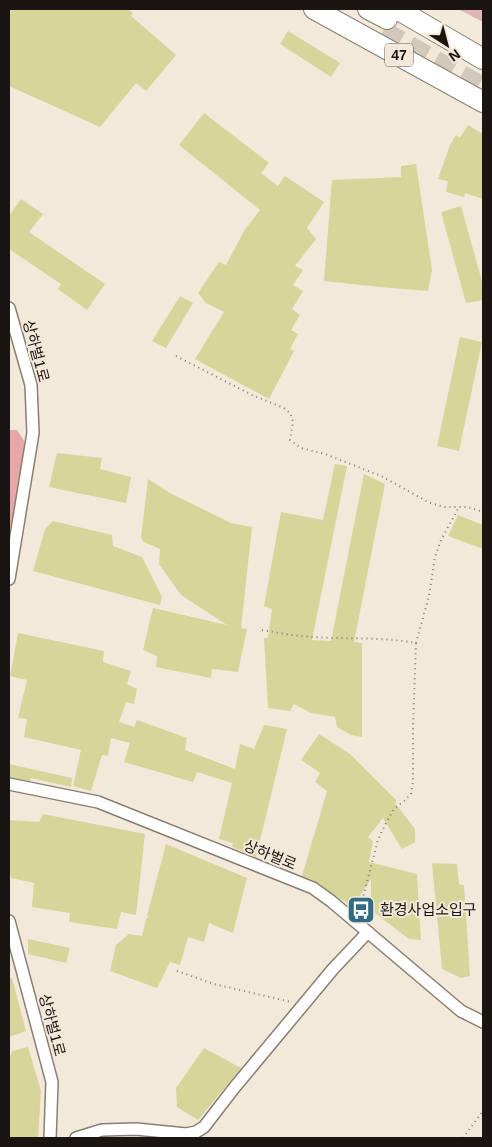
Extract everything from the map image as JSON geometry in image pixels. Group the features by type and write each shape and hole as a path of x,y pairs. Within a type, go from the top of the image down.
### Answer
{"highway":[{"name":"47","path":"314,9 483,102"},
{"path":"342,9 389,20"},
{"path":"368,9 389,20 483,59"}],"street":[{"name":"상하벌1로","path":"9,308 31,386 33,433 9,580"},
{"name":"상하벌로","path":"9,784 98,802 313,888 351,917 461,1011 483,1022"},
{"name":"상하벌1로","path":"9,921 52,1082 50,1138"},
{"path":"76,1138 102,1130 136,1129 186,1134 196,1132 204,1127 332,969 368,932"}],"path":[{"path":"480,9 483,12"},
{"path":"176,356 252,395 284,408 290,413 293,422 290,440 300,448 325,454 382,476 428,502 444,507 468,507 483,512"},
{"path":"351,917 363,897 378,840 386,823 394,809 411,794 413,782 416,643 429,596 435,557 441,540 459,507"},
{"path":"262,630 300,636 416,643"},
{"path":"177,971 214,984 303,1005"},
{"path":"463,1138 483,1111"}],"shaded area":[{"path":"458,9 483,9 483,22"},
{"path":"9,430 17,430 26,444 12,532 9,532"}],"building":[{"path":"9,9 127,9 133,13 131,16 176,55 146,91 136,83 100,127 9,86"},
{"path":"288,31 340,63 331,77 280,44"},
{"path":"204,113 269,163 261,173 278,186 285,176 324,202 307,228 316,239 295,266 303,270 293,285 303,291 292,309 300,315 291,330 298,334 290,349 294,351 269,399 195,359 224,312 206,303 198,293 219,262 226,265 244,231 260,210 179,145"},
{"path":"468,125 483,134 483,199 465,193 464,197 446,192 448,181 438,179 450,145 456,135 460,138"},
{"path":"416,164 432,270 428,291 324,281 332,180 401,177 401,166"},
{"path":"21,199 43,214 29,232 105,284 87,310 58,289 61,284 9,249 9,216"},
{"path":"461,206 483,285 483,300 466,303 441,212"},
{"path":"180,296 193,303 166,348 152,341"},
{"path":"460,337 482,342 459,451 437,446"},
{"path":"57,453 102,458 100,469 131,477 126,503 49,487"},
{"path":"335,464 347,466 312,640 331,641 364,474 385,484 354,642 362,643 362,737 351,735 337,727 335,717 311,713 294,704 290,711 268,708 264,638 268,638 272,609 264,606 281,512 323,520"},
{"path":"148,479 170,493 231,523 252,527 241,628 247,629 238,672 212,669 211,678 156,667 157,656 143,650 153,608 227,625 181,595 159,564 160,549 144,542 141,538"},
{"path":"458,515 483,525 483,549 448,536"},
{"path":"53,521 112,535 113,546 142,557 162,597 160,605 33,571 45,529"},
{"path":"18,633 104,651 103,662 131,671 127,684 137,689 134,704 126,702 119,722 134,727 137,720 187,738 185,750 235,769 240,744 254,749 264,725 287,729 256,857 232,847 233,843 219,839 232,783 197,772 193,782 124,762 130,743 111,738 108,756 102,755 91,791 73,786 81,750 24,737 27,719 18,718 27,680 10,676"},
{"path":"319,734 350,754 397,801 395,803 415,829 415,842 402,849 383,818 368,837 373,841 369,862 417,874 421,940 409,939 371,910 371,879 353,906 317,882 302,876 327,791 315,782 320,773 301,760"},
{"path":"9,764 72,778 71,787 31,778 30,781 9,777"},
{"path":"43,814 145,834 136,915 121,912 117,929 69,922 70,913 32,907 34,883 11,878 9,866 9,820 39,822"},
{"path":"166,844 247,878 233,933 209,923 204,942 188,937 180,965 170,962 157,988 110,971 116,945 129,934 142,936 146,919 149,916 147,916"},
{"path":"432,863 457,864 459,884 464,885 470,976 461,978 442,969"},
{"path":"28,939 70,948 66,963 28,954"},
{"path":"9,978 12,978 26,1031 9,1037"},
{"path":"28,1047 41,1091 38,1138 10,1138 9,1060 12,1051"},
{"path":"204,1048 241,1068 198,1120 177,1107 176,1088"}],"tunnel":[{"path":"383,31 483,87"}],"place":[{"name":"환경사업소입구","path":"361,910"}]}
